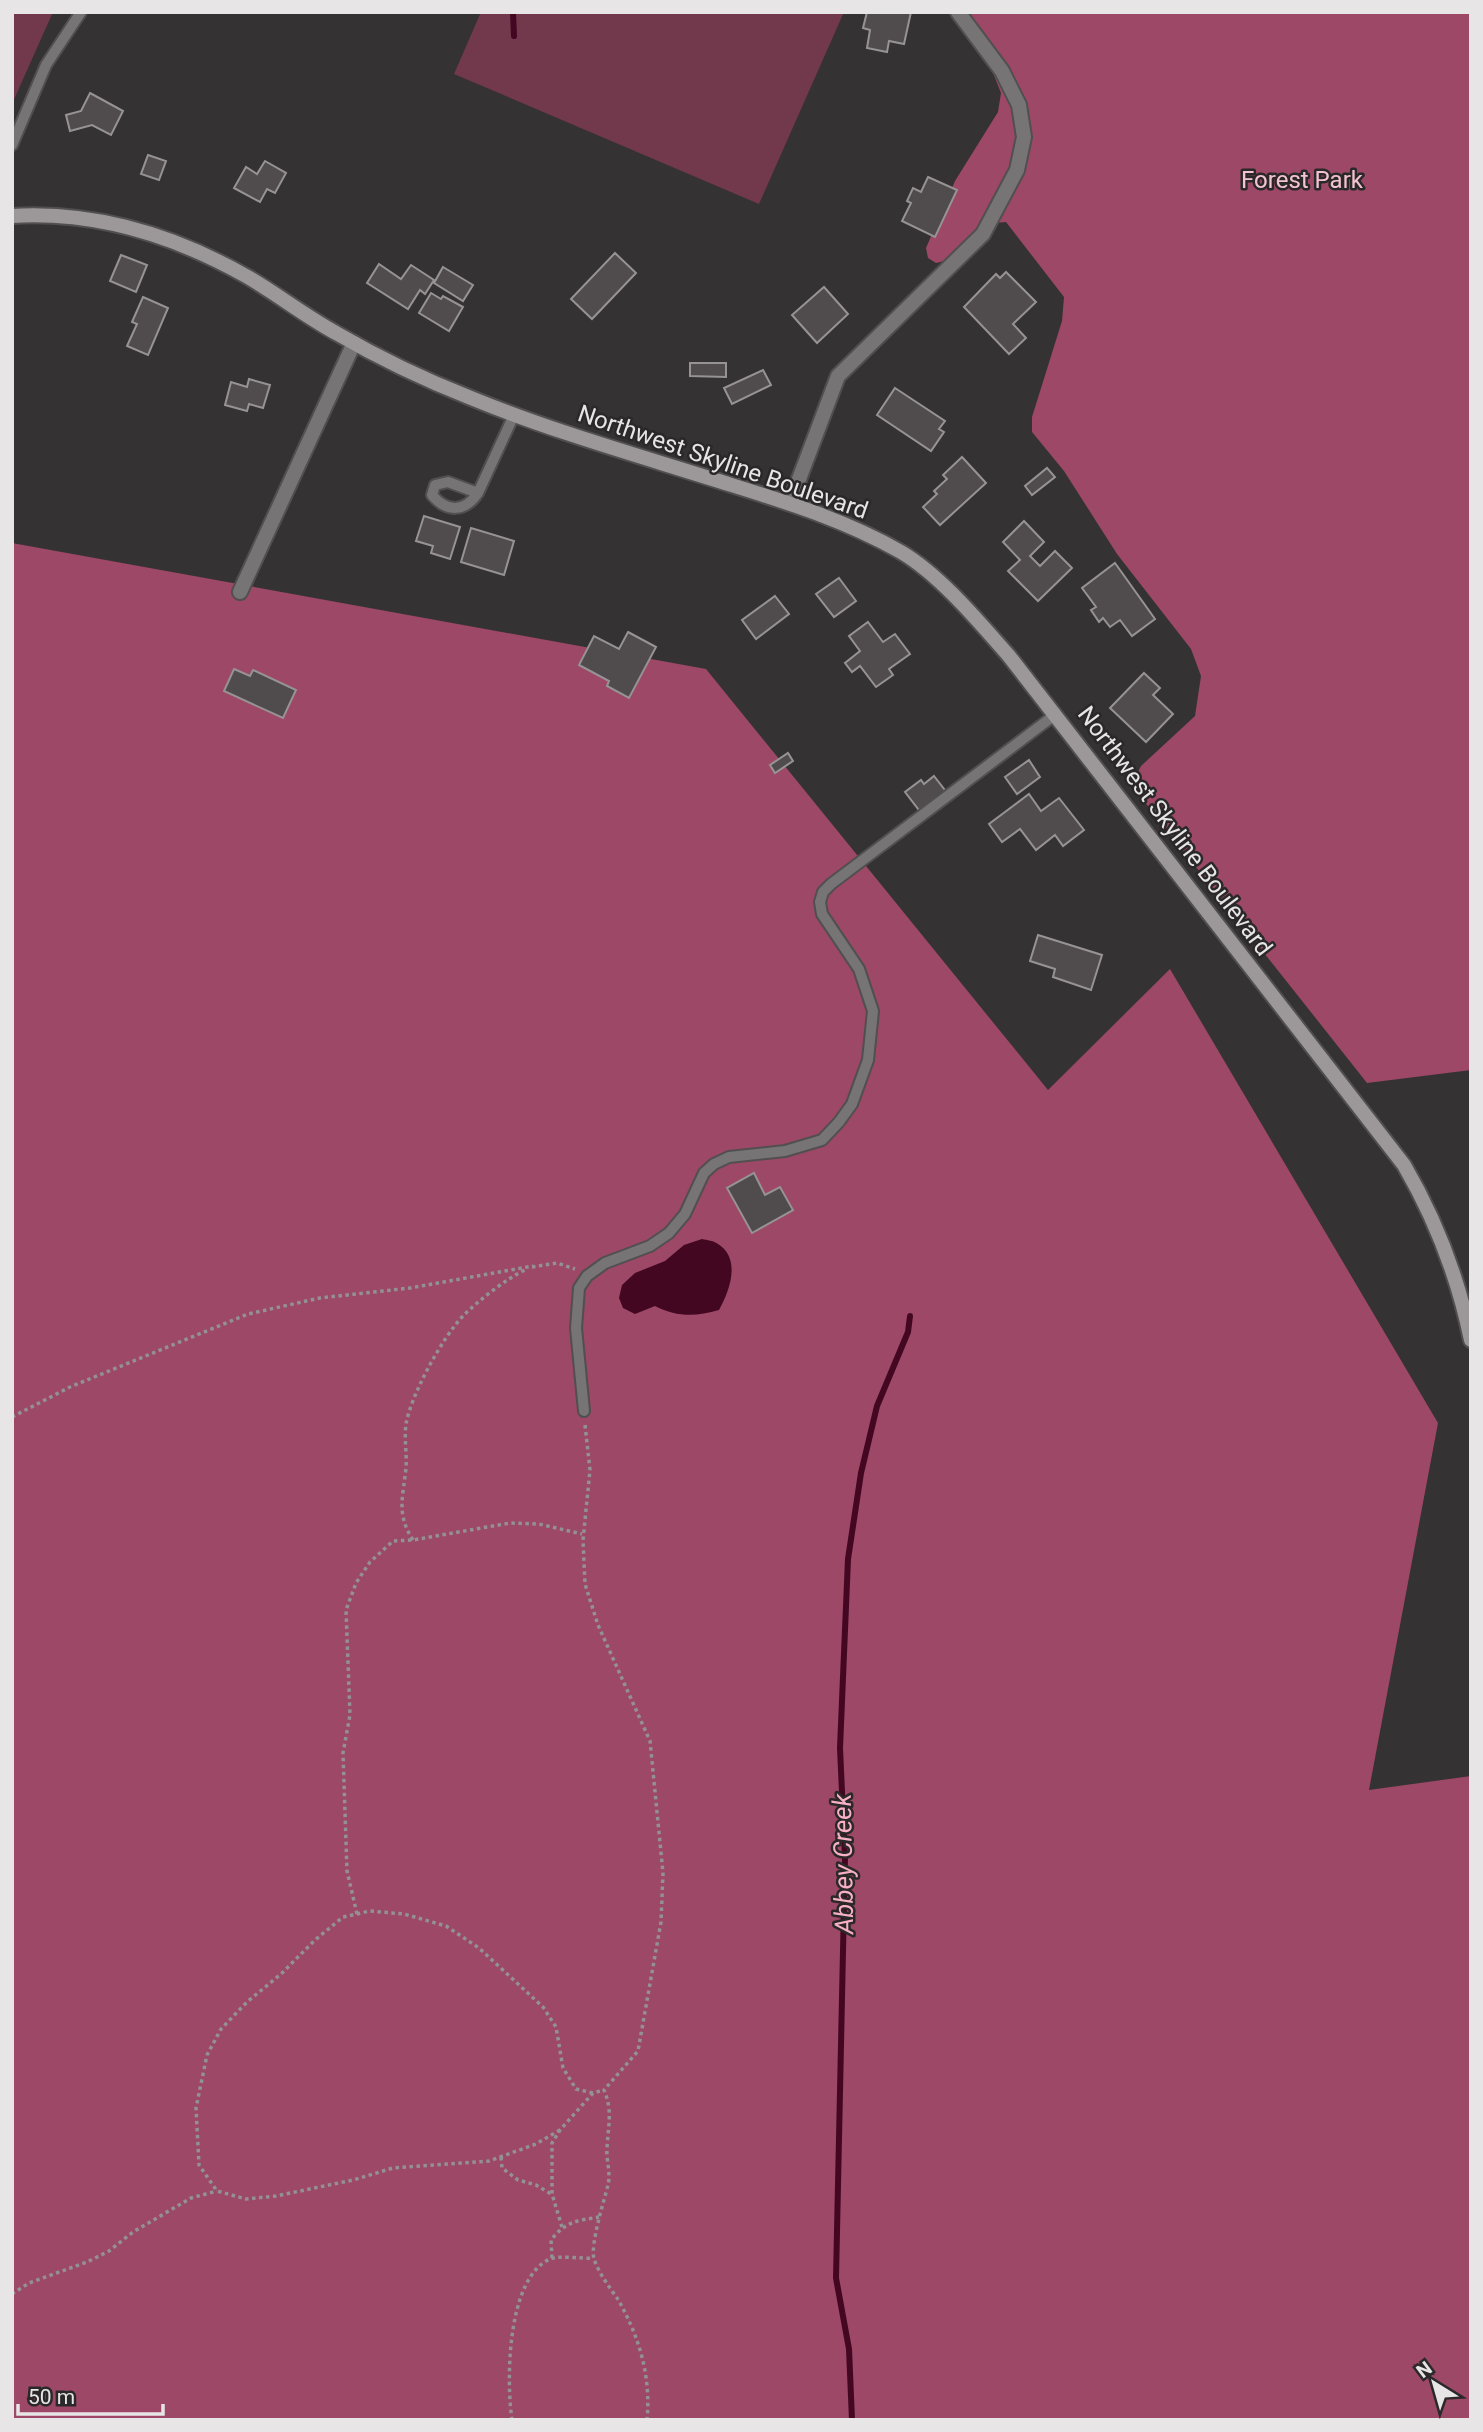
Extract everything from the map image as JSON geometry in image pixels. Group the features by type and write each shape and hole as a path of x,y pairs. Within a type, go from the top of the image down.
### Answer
{"main road":[{"name":"Northwest Skyline Boulevard","path":"12,216 62,216 96,221 186,246 247,277 354,343 447,388 514,415 833,518 904,554 944,586 976,618 1056,714 1404,1165 1439,1230 1471,1340"}],"street":[{"path":"790,503 838,376 983,234 1017,170 1024,137 1019,105 1002,71 958,12"},
{"path":"240,592 354,343"}],"lane":[{"path":"12,145 46,65 81,12"},
{"path":"478,494 514,415"},
{"path":"584,1411 576,1328 579,1288 587,1276 605,1263 650,1245 669,1233 685,1214 704,1173 714,1164 729,1157 785,1151 822,1140 852,1104 868,1060 873,1011 859,969 822,914 820,902 823,892 1056,714"}],"path":[{"path":"12,1418 70,1387 248,1314 320,1298 410,1288 556,1263 587,1276"},
{"path":"413,1540 403,1524 401,1502 406,1466 406,1424 421,1382 464,1315 512,1276 533,1266"},
{"path":"217,2190 199,2165 196,2141 196,2108 207,2055 221,2029 247,2002 342,1916 370,1911 404,1914 446,1926 479,1948 543,2007 556,2027 564,2068 576,2089 593,2092 604,2090 638,2050 661,1922 663,1874 650,1741 598,1625 585,1584 583,1534 590,1470 584,1411"},
{"path":"357,1914 348,1871 343,1753 350,1715 346,1610 356,1583 370,1562 393,1541 510,1523 539,1524 583,1534"},
{"path":"604,2090 611,2121 607,2148 609,2181 599,2217 593,2258 629,2319 641,2349 649,2380 647,2420"},
{"path":"562,2227 552,2194 552,2143 593,2092"},
{"path":"12,2294 38,2279 87,2262 109,2251 133,2232 191,2197 217,2190 246,2199 275,2196 353,2180 393,2168 489,2161 536,2144 560,2130"},
{"path":"501,2157 502,2168 518,2180 536,2185 552,2194"},
{"path":"552,2258 551,2240 562,2227 574,2221 599,2217"},
{"path":"512,2420 509,2399 512,2339 522,2293 536,2270 552,2258 593,2258"}],"shaded area":[{"path":"12,12 53,12 12,104"},
{"path":"481,12 844,12 759,204 454,74"},
{"path":"702,1239 718,1244 730,1258 731,1276 719,1310 686,1315 655,1306 635,1314 623,1308 619,1298 622,1285 635,1273 665,1261 684,1245"}],"green space":[{"name":"Forest Park","path":"969,12 1471,12 1471,1070 1367,1083 1136,791 1134,780 1141,766 1195,716 1201,676 1191,649 1117,554 1064,471 1032,432 1032,417 1062,321 1064,297 1006,222 982,224 948,260 936,263 928,258 926,248 955,181 998,112 1001,93"},
{"path":"12,543 706,669 1048,1090 1170,969 1438,1423 1369,1790 1471,1776 1471,2420 12,2420"}],"building":[{"path":"867,12 911,12 904,44 889,41 887,52 867,48 870,30 863,28"},
{"path":"90,93 123,111 111,135 92,125 70,131 66,115 81,111"},
{"path":"148,155 166,161 159,180 141,174"},
{"path":"265,161 286,173 275,193 267,189 260,202 234,188 246,167 257,174"},
{"path":"928,177 957,190 935,237 902,221 911,203 907,201 913,188 921,192"},
{"path":"615,253 636,273 592,319 571,299"},
{"path":"121,255 147,265 136,292 110,281"},
{"path":"379,264 401,279 411,265 434,280 425,294 420,290 408,309 367,283"},
{"path":"443,267 473,285 463,301 434,283"},
{"path":"1006,272 1036,302 1013,324 1026,338 1009,354 964,307 996,274 1000,278"},
{"path":"824,287 848,314 817,343 792,315"},
{"path":"431,293 463,307 449,331 419,313"},
{"path":"143,297 168,308 148,355 127,346 137,324 132,322"},
{"path":"690,363 726,363 726,377 690,376"},
{"path":"763,370 771,385 732,404 724,388"},
{"path":"249,379 270,385 263,408 249,404 247,411 225,405 231,382 247,387"},
{"path":"895,388 945,421 939,429 944,432 931,451 877,415"},
{"path":"962,457 986,483 940,525 923,507 937,494 934,491 947,479 943,475"},
{"path":"1047,468 1055,477 1032,495 1025,486"},
{"path":"424,516 460,527 450,559 431,553 433,546 416,541"},
{"path":"1024,521 1044,542 1030,556 1040,566 1055,551 1072,568 1038,601 1008,571 1020,560 1003,542"},
{"path":"471,528 514,541 504,575 461,562"},
{"path":"1115,563 1155,619 1132,636 1120,620 1110,627 1103,618 1099,622 1091,610 1096,607 1082,588"},
{"path":"839,578 856,601 834,617 816,594"},
{"path":"775,596 789,614 756,639 742,620"},
{"path":"868,622 883,642 895,634 910,654 889,669 893,675 876,687 860,666 852,672 845,663 860,651 849,636"},
{"path":"628,632 656,647 629,698 607,686 609,681 579,665 594,636 619,649"},
{"path":"234,669 250,676 253,670 296,690 283,718 224,691"},
{"path":"1144,673 1160,688 1153,695 1173,714 1146,742 1110,708"},
{"path":"788,753 793,761 775,773 770,765"},
{"path":"1029,760 1040,777 1017,794 1005,777"},
{"path":"934,776 948,794 922,814 905,792 921,780 924,784"},
{"path":"1029,794 1041,811 1059,798 1084,830 1063,846 1055,835 1036,850 1020,829 1002,842 989,824"},
{"path":"1038,935 1102,955 1091,990 1053,977 1055,969 1030,961"},
{"path":"754,1173 765,1195 780,1187 793,1210 752,1233 727,1188"}],"waterway":[{"path":"513,12 514,36"},
{"name":"Abbey Creek","path":"852,2420 849,2349 836,2278 845,1858 840,1748 848,1559 861,1473 877,1406 908,1332 910,1316"}]}
